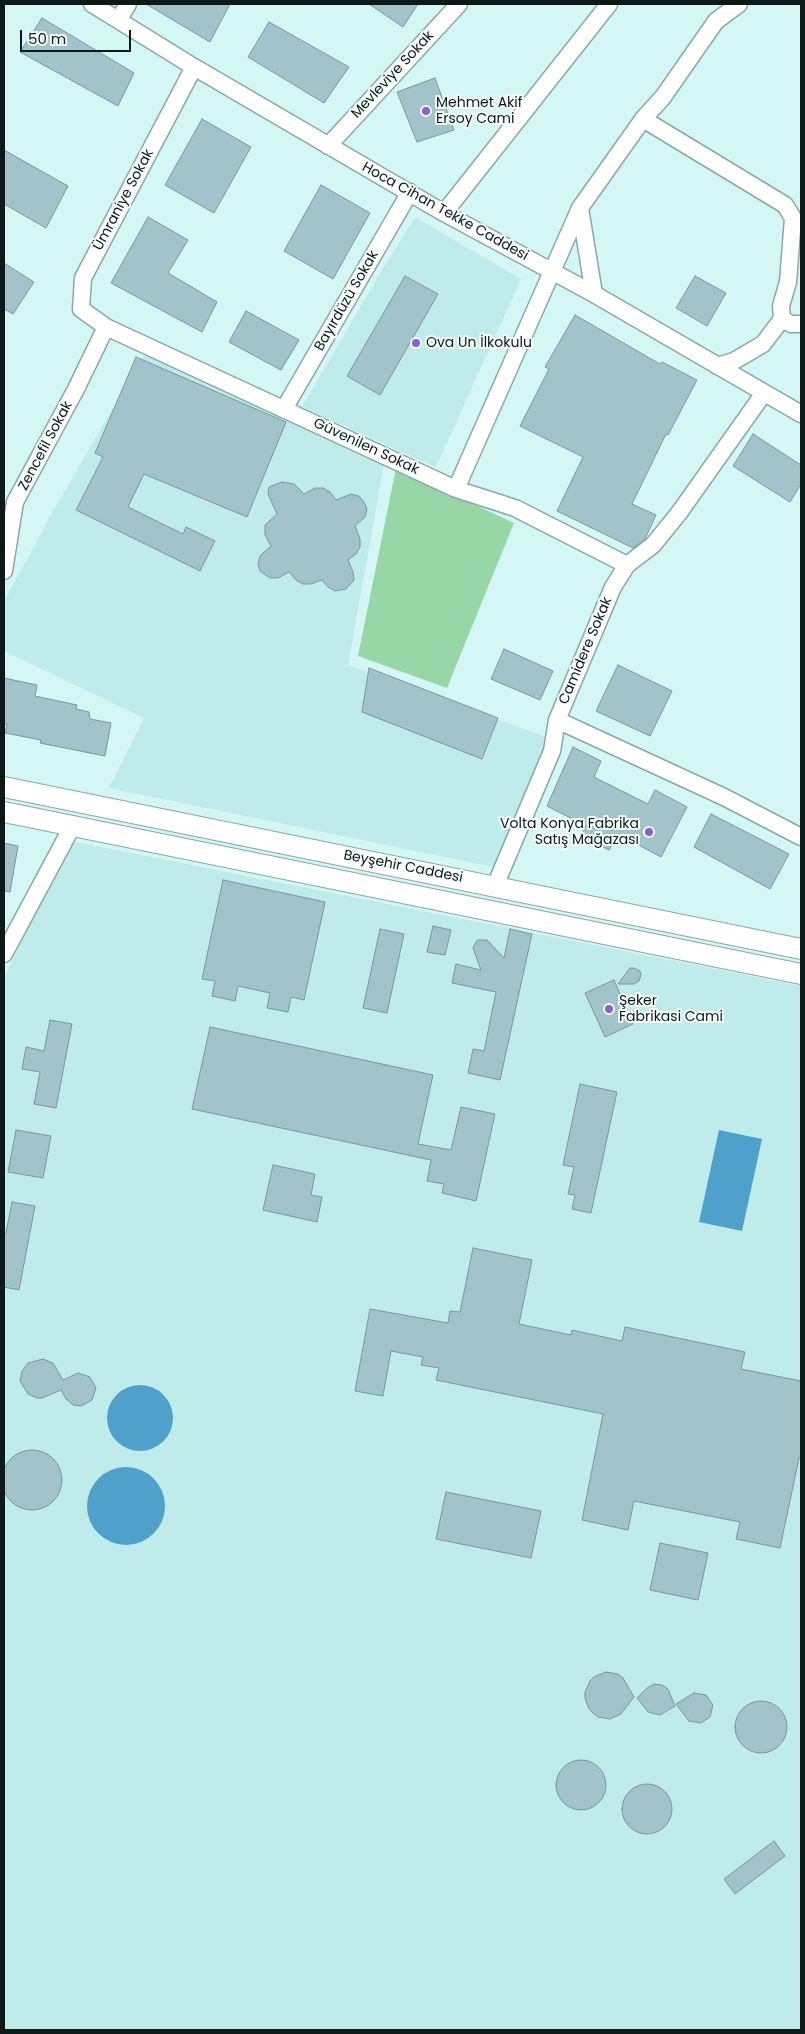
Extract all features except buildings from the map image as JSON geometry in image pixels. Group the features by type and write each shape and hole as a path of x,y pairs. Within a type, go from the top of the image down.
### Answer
{"main road":[{"name":"Beyşehir Caddesi","path":"4,787 801,949"},
{"name":"Beyşehir Caddesi","path":"4,812 801,974"}],"street":[{"name":"Hoca Cihan Tekke Caddesi","path":"92,4 194,67 410,192 444,214 594,294 801,414"},
{"path":"119,19 128,4"},
{"name":"Mevleviye Sokak","path":"328,146 459,4"},
{"path":"444,214 609,4"},
{"path":"456,489 554,272 580,208 643,119 664,97 716,22 739,4"},
{"name":"Ümraniye Sokak","path":"106,327 81,309 83,278 194,67"},
{"path":"643,119 785,205 794,218 788,282 782,306 782,319 763,344 734,361 718,366"},
{"name":"Bayırdüzü Sokak","path":"284,409 410,192"},
{"path":"580,208 594,294"},
{"path":"782,319 792,324 801,324"},
{"name":"Güvenilen Sokak","path":"106,327 456,489 515,508 626,564"},
{"name":"Zencefil Sokak","path":"4,571 10,499 76,389 106,327"},
{"name":"Camidere Sokak","path":"764,393 679,513 653,545 626,564 613,587 557,720 724,797 801,837"},
{"path":"495,886 552,751 557,720"},
{"path":"4,954 73,825"}],"shaded area":[{"name":"Ova Un İlkokulu","path":"415,217 521,279 436,467 302,407"},
{"path":"147,350 384,465 348,665 560,742 498,868 109,788 144,718 4,651 4,601 56,506"},
{"path":"70,841 801,986 801,2030 4,2030 4,978"}],"green space":[{"path":"396,468 514,523 447,688 358,656"}],"water":[{"path":"719,1130 762,1139 742,1231 699,1222"},
{"path":"146,1385 164,1394 171,1405 173,1418 171,1431 164,1442 153,1449 134,1451 116,1442 109,1431 107,1412 116,1394 127,1387"},
{"path":"118,1467 134,1467 148,1473 159,1484 165,1498 165,1514 159,1528 148,1539 134,1545 118,1545 104,1539 93,1528 87,1514 87,1498 93,1484 104,1473"}],"place":[{"name":"Mehmet Akif Ersoy Cami","path":"426,111"},
{"name":"Ova Un İlkokulu","path":"416,343"},
{"name":"Volta Konya Fabrika Satış Mağazası","path":"649,832"},
{"name":"Şeker Fabrikasi Cami","path":"609,1009"}]}
